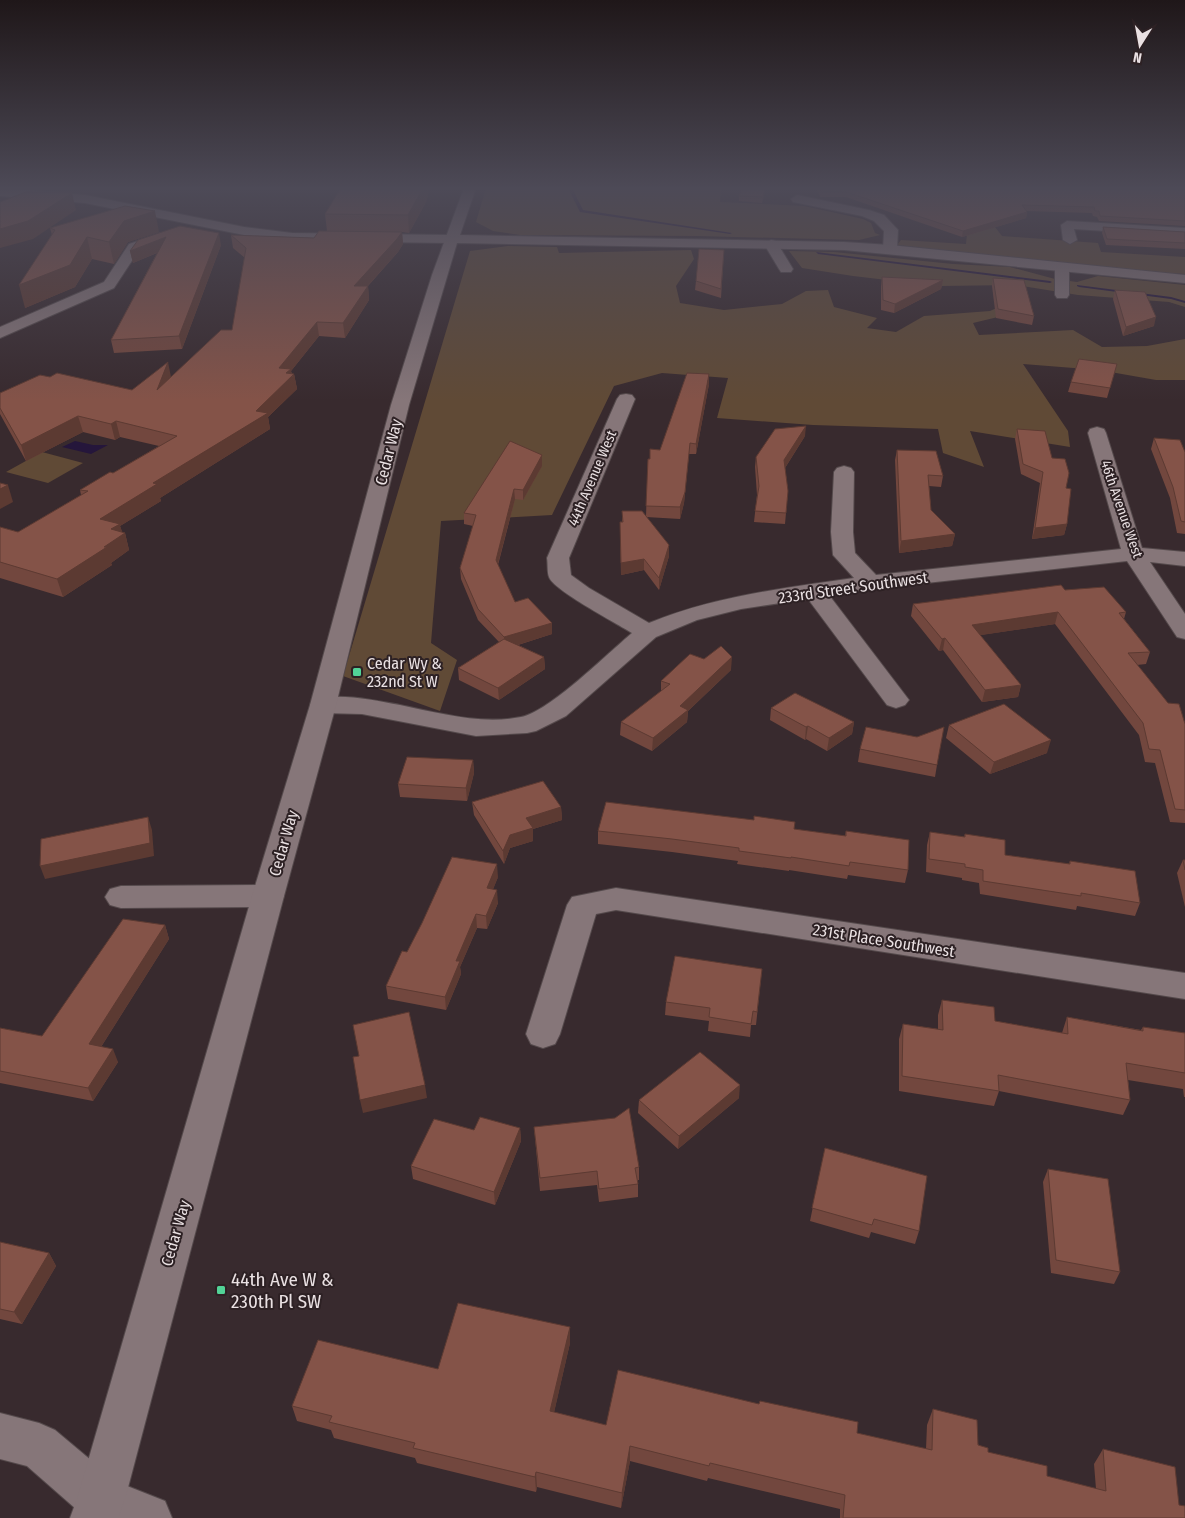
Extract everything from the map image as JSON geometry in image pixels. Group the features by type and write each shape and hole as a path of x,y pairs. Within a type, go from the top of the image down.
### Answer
{"street":[{"path":"0,333 109,286 128,259"},
{"name":"Cedar Way","path":"97,1508 323,705 400,405 445,259"},
{"path":"780,259 786,269"},
{"path":"984,259 1185,279"},
{"path":"1062,267 1062,294"},
{"name":"44th Avenue West","path":"626,399 558,558 560,578 581,593 648,632"},
{"name":"46th Avenue West","path":"1097,433 1133,554 1185,632"},
{"path":"844,472 842,532 844,554 871,582"},
{"name":"233rd Street Southwest","path":"648,632 689,615 741,602 871,582 1133,554 1185,559"},
{"path":"814,591 896,700"},
{"path":"323,705 362,706 476,728 527,725 557,710 648,632"},
{"path":"121,897 268,896"},
{"name":"231st Place Southwest","path":"543,1034 583,905 616,899 1185,986"},
{"path":"0,1436 39,1446 97,1508 148,1518"}],"shaded area":[{"path":"468,259 694,259 676,286 680,303 724,310 782,304 806,291 828,290 834,307 877,318 867,328 896,332 924,316 990,311 1008,303 998,317 973,323 979,335 1073,330 1102,347 1147,346 1185,339 1185,380 1156,380 1099,370 1023,364 1068,431 1070,447 970,431 984,467 943,453 938,429 813,425 717,418 728,378 662,373 614,386 552,515 441,521 431,643 457,660 440,711 343,676"},
{"path":"795,259 902,259 1010,267 1055,279 1077,282 1098,276 1185,285 1185,307 1169,302 1078,295 1016,285 938,286 802,268"},
{"path":"1016,259 1185,259 1185,274 1095,268"},
{"path":"75,441 93,445 108,445 91,454 62,447"},
{"path":"42,452 83,463 48,483 6,472"}],"building":[{"path":"36,259 74,259 70,265 19,285"},
{"path":"154,259 209,259 179,336 111,340"},
{"path":"244,259 379,259 354,286 368,286 343,323 317,322 279,368 291,369 286,373 294,374 256,411 268,413 153,483 157,484 100,519 120,524 111,529 125,533 104,547 107,547 57,579 0,562 0,527 18,532 88,491 80,490 177,436 116,421 111,424 78,416 21,445 0,408 0,393 40,375 50,377 57,373 132,390 168,362 157,390 221,330 232,330"},
{"path":"698,259 723,259 721,289 696,281"},
{"path":"882,277 943,280 895,304 883,300"},
{"path":"993,278 1024,280 1034,316 998,309"},
{"path":"1115,290 1145,292 1156,317 1126,327"},
{"path":"1079,359 1117,364 1110,388 1071,382"},
{"path":"687,373 709,374 696,444 690,443 685,492 680,507 646,506 650,449 660,450"},
{"path":"806,426 784,460 788,491 786,513 755,511 759,486 756,457 775,429"},
{"path":"1017,429 1045,431 1052,458 1065,459 1069,473 1066,488 1071,489 1067,524 1035,528 1043,472 1023,464"},
{"path":"1154,438 1180,440 1185,452 1185,522 1181,521 1173,487"},
{"path":"510,441 542,455 523,490 514,489 496,560 515,602 528,598 552,623 504,637 478,609 460,568 476,515 464,513"},
{"path":"897,450 936,451 943,476 928,475 931,510 955,534 901,541"},
{"path":"0,483 8,485 0,489"},
{"path":"622,511 642,511 669,545 659,578 644,559 621,563 620,522 623,522"},
{"path":"1061,585 1065,590 1104,587 1126,612 1119,613 1150,652 1128,653 1168,703 1179,704 1185,724 1185,810 1175,809 1160,750 1149,749 1143,723 1058,612 972,625 1021,685 985,690 945,638 942,639 913,604"},
{"path":"504,639 544,657 498,688 458,668"},
{"path":"721,646 732,657 680,706 688,710 653,738 621,722 670,684 661,681 690,654 704,659"},
{"path":"795,693 854,722 829,738 771,708"},
{"path":"1004,704 1051,740 994,762 949,725"},
{"path":"866,727 917,737 944,727 937,765 860,749"},
{"path":"407,757 473,760 466,788 398,784"},
{"path":"543,781 561,807 526,818 533,828 510,835 503,851 472,802"},
{"path":"606,802 754,820 754,816 795,822 794,829 846,836 846,831 909,840 908,870 850,862 849,866 739,851 739,848 598,831"},
{"path":"148,817 150,843 40,866 41,839"},
{"path":"930,832 965,837 965,834 1005,840 1005,855 1070,864 1070,861 1135,871 1140,903 1081,893 1081,896 983,881 983,870 965,867 965,864 929,859"},
{"path":"452,857 497,864 487,888 497,890 486,916 476,914 456,961 460,961 445,997 386,986 402,951 407,952 422,923"},
{"path":"123,919 165,925 89,1044 113,1049 88,1088 0,1071 0,1028 42,1036"},
{"path":"675,956 762,969 757,1012 753,1011 751,1024 709,1017 710,1008 666,1002"},
{"path":"942,1000 994,1007 995,1021 1068,1034 1067,1017 1143,1031 1143,1027 1185,1033 1185,1073 1126,1063 1130,1100 998,1075 999,1091 902,1076 903,1024 943,1030"},
{"path":"409,1012 425,1085 360,1100 353,1057 359,1056 353,1025"},
{"path":"700,1052 740,1085 679,1136 639,1100"},
{"path":"629,1108 639,1167 635,1168 638,1184 599,1189 597,1171 540,1178 534,1127 615,1118"},
{"path":"480,1117 520,1128 494,1192 411,1166 434,1119 474,1130"},
{"path":"825,1148 927,1176 919,1231 874,1219 872,1225 812,1208"},
{"path":"1048,1169 1108,1179 1120,1272 1056,1260"},
{"path":"0,1242 49,1253 14,1312 0,1309"},
{"path":"458,1303 570,1327 550,1411 606,1425 618,1370 759,1404 760,1401 858,1422 857,1433 932,1450 933,1409 977,1420 978,1445 988,1448 988,1452 1047,1466 1047,1476 1106,1491 1103,1449 1175,1467 1179,1505 1185,1506 1185,1518 843,1518 845,1495 710,1463 709,1466 630,1446 622,1493 536,1472 535,1477 413,1448 415,1443 329,1422 332,1416 292,1406 318,1340 438,1369"}],"waterway":[{"path":"865,259 1050,282"},
{"path":"1079,286 1171,298 1185,302"}],"place":[{"name":"Cedar Wy & 232nd St W","path":"357,672"},
{"name":"44th Ave W & 230th Pl SW","path":"221,1290"}]}
